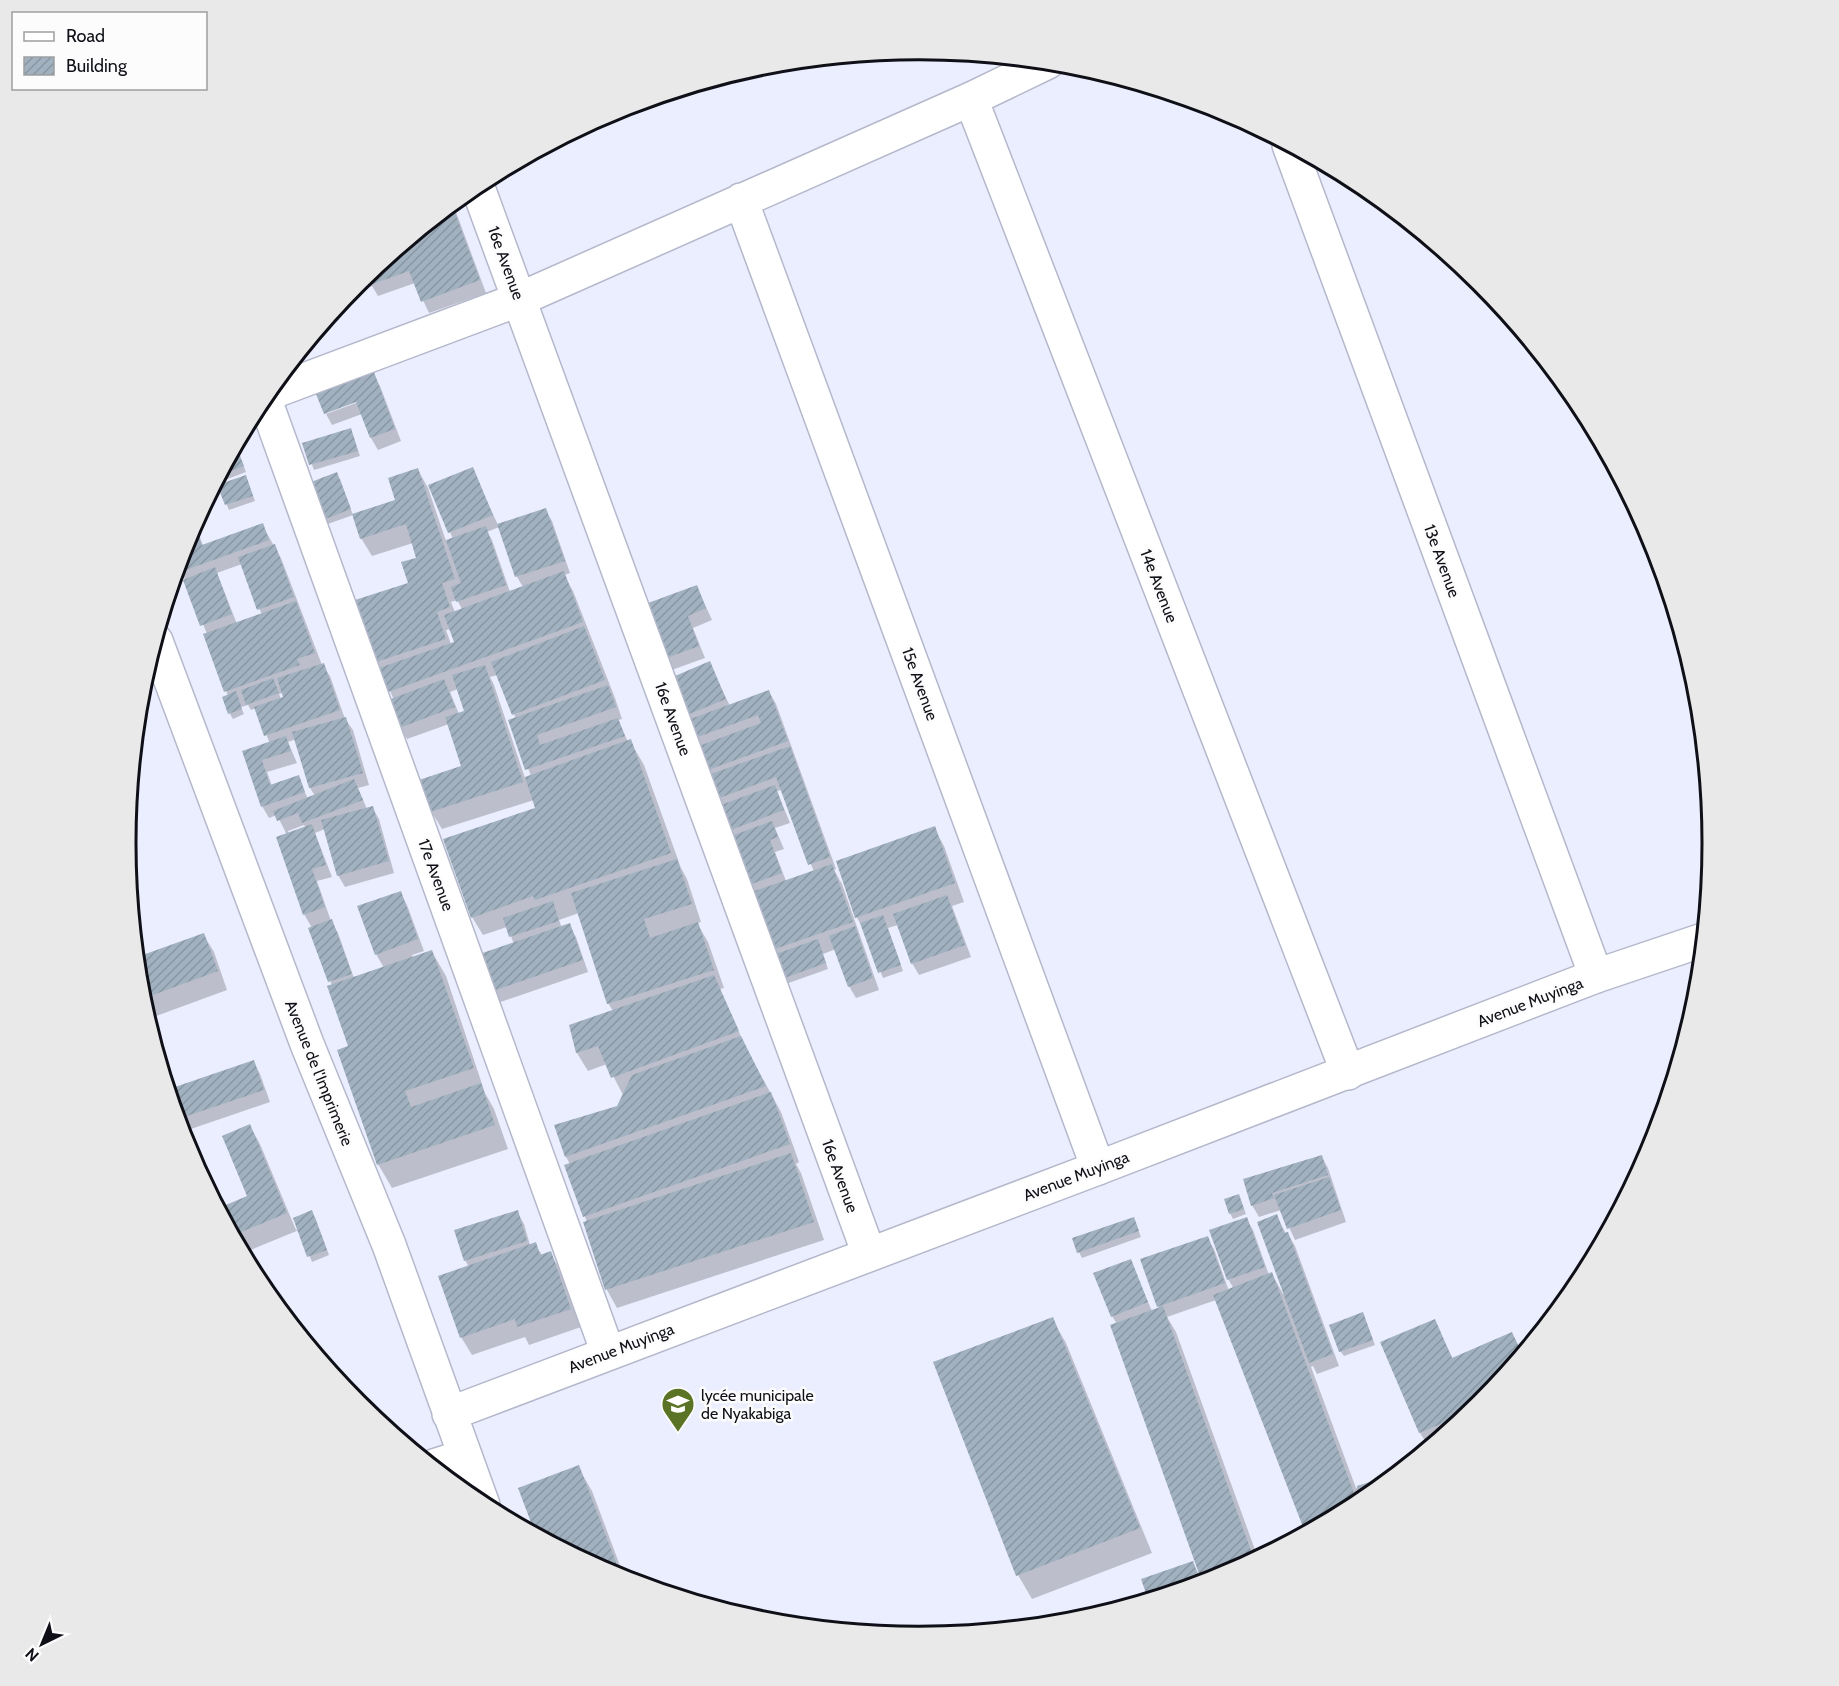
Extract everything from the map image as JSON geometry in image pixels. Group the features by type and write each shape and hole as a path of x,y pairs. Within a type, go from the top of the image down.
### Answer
{"street":[{"path":"282,389 519,299 971,99 1034,69"},
{"name":"14e Avenue","path":"971,99 1348,1073"},
{"name":"13e Avenue","path":"1293,155 1596,976"},
{"name":"16e Avenue","path":"481,195 869,1254"},
{"name":"15e Avenue","path":"741,200 1098,1168"},
{"name":"17e Avenue","path":"269,406 608,1353"},
{"name":"Avenue de l'Imprimerie","path":"160,652 307,1044 389,1245 477,1489"},
{"name":"Avenue Muyinga","path":"449,1414 1348,1073 1596,976 1696,942"},
{"path":"442,1463 465,1456"}],"building":[{"path":"455,213 480,280 421,302 409,271 370,285 403,254"},
{"path":"374,372 395,429 370,438 356,402 324,414 316,394"},
{"path":"351,428 358,451 309,465 302,443"},
{"path":"239,454 244,466 230,471"},
{"path":"473,467 493,515 448,533 428,485"},
{"path":"418,468 455,579 442,583 450,607 437,612 446,639 376,662 355,600 408,583 401,562 416,558 406,524 360,539 352,514 395,500 388,478"},
{"path":"337,472 351,509 320,521 306,484"},
{"path":"246,475 253,496 225,505 220,492 225,482"},
{"path":"546,508 565,561 515,577 497,524"},
{"path":"263,523 269,540 186,570 199,537 202,545"},
{"path":"486,526 506,585 456,602 451,587 461,583 446,540"},
{"path":"275,544 294,597 257,610 238,557"},
{"path":"215,567 232,614 200,626 183,580"},
{"path":"564,571 583,622 388,692 379,668 454,642 444,615"},
{"path":"697,585 706,608 688,616 699,646 650,664 629,610"},
{"path":"296,601 315,653 297,659 300,665 224,692 203,634"},
{"path":"584,626 605,680 512,715 491,662"},
{"path":"710,661 726,699 677,719 661,682"},
{"path":"324,663 340,710 264,736 254,707 283,697 277,678"},
{"path":"485,665 523,782 430,812 419,780 461,766 445,717 464,711 452,675"},
{"path":"273,678 279,693 246,705 241,690"},
{"path":"444,679 455,707 399,728 388,700"},
{"path":"608,685 616,707 537,735 540,745 618,718 625,736 525,770 508,720"},
{"path":"769,690 788,741 694,775 685,751 761,723 758,715 684,742 677,724"},
{"path":"236,691 242,709 228,714 222,697"},
{"path":"346,717 363,773 309,788 292,732"},
{"path":"286,736 291,751 262,760 270,785 299,775 305,792 261,807 242,751"},
{"path":"631,739 671,853 535,900 533,896 471,918 443,839 535,808 525,777"},
{"path":"790,746 830,857 808,865 776,777 700,805 691,781"},
{"path":"354,779 363,800 302,823 298,813 277,821 273,811"},
{"path":"775,785 784,810 712,837 702,812"},
{"path":"373,806 389,861 337,876 321,820"},
{"path":"772,821 778,837 770,840 782,873 733,891 723,839"},
{"path":"312,824 326,865 312,869 325,907 303,915 276,837"},
{"path":"935,826 955,883 855,918 836,861"},
{"path":"677,859 692,904 644,919 650,938 698,922 714,970 607,1004 571,893"},
{"path":"832,864 853,922 769,951 749,893"},
{"path":"401,891 418,939 375,955 357,906"},
{"path":"947,895 965,945 911,964 893,914"},
{"path":"553,901 559,921 509,937 503,918"},
{"path":"883,915 901,965 878,973 860,923"},
{"path":"332,919 352,974 328,982 308,928"},
{"path":"570,923 583,960 484,994 471,957"},
{"path":"855,926 873,978 848,987 829,936"},
{"path":"204,933 218,971 152,995 145,954"},
{"path":"818,939 826,963 779,980 770,956"},
{"path":"432,950 474,1068 405,1091 411,1107 481,1083 495,1125 377,1165 337,1050 348,1046 327,986"},
{"path":"714,975 739,1031 611,1078 598,1046 576,1053 569,1025"},
{"path":"741,1036 766,1086 565,1157 554,1125 617,1106 632,1075"},
{"path":"254,1060 264,1090 186,1116 175,1087"},
{"path":"771,1092 790,1144 583,1217 564,1165"},
{"path":"250,1124 287,1213 240,1232 226,1205 247,1196 222,1136"},
{"path":"791,1153 814,1222 605,1290 583,1222"},
{"path":"1322,1155 1328,1175 1272,1193 1274,1198 1251,1206 1243,1179"},
{"path":"1329,1177 1341,1210 1287,1229 1274,1195"},
{"path":"1239,1194 1244,1209 1229,1214 1224,1199"},
{"path":"312,1210 327,1250 307,1257 293,1218"},
{"path":"518,1210 527,1241 464,1261 454,1230"},
{"path":"1277,1214 1284,1233 1288,1232 1333,1354 1309,1363 1257,1222"},
{"path":"1134,1217 1139,1231 1077,1253 1072,1238"},
{"path":"1247,1217 1265,1267 1227,1280 1209,1230"},
{"path":"1208,1236 1225,1283 1157,1307 1140,1259"},
{"path":"536,1242 540,1255 551,1251 571,1309 517,1327 515,1319 460,1338 438,1276"},
{"path":"1131,1259 1148,1302 1111,1317 1093,1273"},
{"path":"1272,1272 1354,1494 1302,1526 1213,1295"},
{"path":"1163,1306 1251,1552 1199,1574 1110,1325"},
{"path":"1363,1312 1373,1340 1339,1352 1329,1325"},
{"path":"1053,1317 1140,1528 1016,1576 933,1362"},
{"path":"1435,1319 1452,1358 1512,1332 1519,1346 1473,1397 1447,1421 1419,1433 1380,1342"},
{"path":"579,1465 617,1565 531,1523 518,1488"},
{"path":"1373,1481 1359,1491 1357,1486"},
{"path":"1193,1561 1198,1574 1145,1592 1141,1579"}],"place":[{"name":"lycée municipale de Nyakabiga","path":"678,1433"}]}
